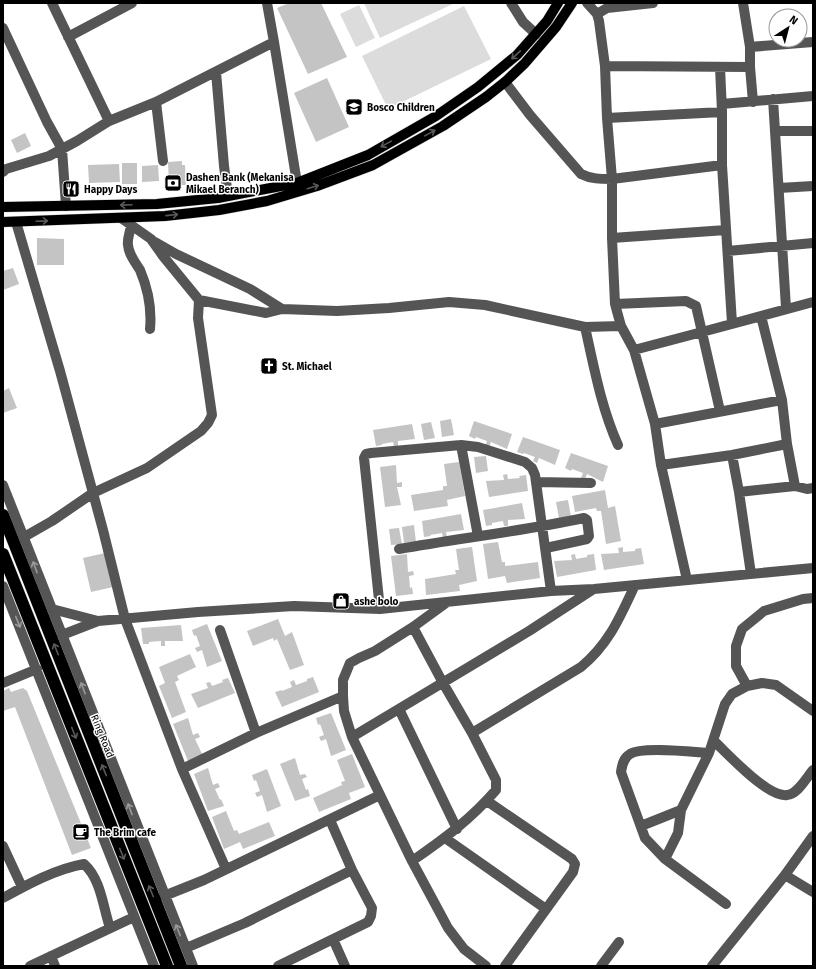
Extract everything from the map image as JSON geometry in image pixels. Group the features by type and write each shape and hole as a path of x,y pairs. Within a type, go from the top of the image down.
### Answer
{"highway":[{"name":"Ring Road","path":"3,515 181,966"},
{"path":"3,554 167,966"}],"main road":[{"path":"3,207 157,204 228,196 297,183 368,155 436,116 478,87 517,55 547,21 558,3"},
{"path":"3,222 165,216 219,210 267,201 317,186 373,165 442,126 486,97 505,82 525,63 556,26 572,3"},
{"path":"264,189 267,201"}],"street":[{"path":"52,3 109,121"},
{"path":"68,37 132,3"},
{"path":"267,3 297,183"},
{"path":"511,3 523,22 536,34"},
{"path":"587,3 597,14 605,66 607,118 612,179 612,238 615,304 622,326 634,350 654,424 661,465 687,580"},
{"path":"597,14 607,8 653,3"},
{"path":"743,3 750,47 753,102"},
{"path":"3,28 47,122 62,149 66,206"},
{"path":"4,167 49,156 109,121 156,102 274,42"},
{"path":"750,47 813,42"},
{"path":"605,66 750,67"},
{"path":"720,67 722,164 732,324"},
{"path":"216,72 219,116 228,196"},
{"path":"505,82 530,115 581,174 588,178 612,179 722,164"},
{"path":"607,118 722,108 774,99 813,96"},
{"path":"774,99 786,308"},
{"path":"156,102 163,161"},
{"path":"776,131 813,131"},
{"path":"779,188 813,186"},
{"path":"121,218 131,226 176,254 250,288 282,309"},
{"path":"16,222 60,371 125,619 182,769 226,869"},
{"path":"131,226 128,243 130,254 139,270 149,298 151,316 150,329"},
{"path":"612,238 726,230"},
{"path":"151,239 199,300 266,314 282,309 337,311 449,302 499,307 585,327 622,326"},
{"path":"728,251 813,243"},
{"path":"24,537 52,521 93,493 147,468 201,431 208,423 212,415 198,318 199,300"},
{"path":"615,304 686,301 696,306 720,411"},
{"path":"634,350 813,302"},
{"path":"761,316 782,400 787,444 795,486"},
{"path":"585,327 599,393 618,445"},
{"path":"654,424 782,400"},
{"path":"661,465 732,456 787,444"},
{"path":"461,445 478,536"},
{"path":"380,609 364,458 366,454 371,453 461,445 478,448 525,462 532,468 535,475 551,592"},
{"path":"732,456 751,574"},
{"path":"536,482 591,483"},
{"path":"3,485 164,896 193,966"},
{"path":"739,492 795,486 807,489 813,488"},
{"path":"399,548 542,527 584,518 586,520 589,536 587,539 546,548"},
{"path":"62,635 98,621 198,612 294,606 380,609 813,568"},
{"path":"472,732 581,667 594,656 614,629 635,585"},
{"path":"352,737 530,631 594,589"},
{"path":"4,592 37,669 154,966"},
{"path":"747,686 736,666 736,646 742,629 764,611 802,599 813,598"},
{"path":"447,602 413,627 374,651 350,663 343,680 344,711 352,737 412,861 448,928 464,949 481,964"},
{"path":"52,609 98,621"},
{"path":"412,861 458,829 487,801 496,790 496,780 472,732 443,683 413,627"},
{"path":"220,630 256,734"},
{"path":"3,683 37,669"},
{"path":"665,859 678,833 681,810 710,753 725,704 732,694 747,686 762,683 776,685 813,711"},
{"path":"182,769 256,734 343,696"},
{"path":"399,709 458,829"},
{"path":"714,741 749,774 774,793 786,795 795,792 813,770"},
{"path":"710,753 643,750 629,754 623,762 621,772 646,838 665,859 726,904"},
{"path":"164,896 204,880 380,795"},
{"path":"487,801 572,859 575,864 573,872 505,966"},
{"path":"641,826 681,810"},
{"path":"278,966 368,922 371,916 372,908 352,870 330,820"},
{"path":"712,966 785,875 813,836"},
{"path":"445,838 546,909"},
{"path":"3,846 22,887"},
{"path":"3,898 22,887 70,867 84,864 91,870 98,887 110,928"},
{"path":"186,948 245,923 352,870"},
{"path":"785,875 813,892"},
{"path":"30,966 134,917"},
{"path":"333,939 345,966"},
{"path":"601,966 619,942"},
{"path":"51,956 55,966"}],"shaded area":[{"path":"364,3 455,3 380,38"},
{"path":"359,5 375,38 356,47 340,14"},
{"path":"464,6 491,59 388,109 362,56"}],"building":[{"path":"289,3 321,3 347,57 308,74 277,8"},
{"path":"327,78 349,127 316,142 294,93"},
{"path":"25,133 31,146 17,153 11,140"},
{"path":"182,161 182,165 185,165 186,185 169,185 168,162"},
{"path":"122,163 137,163 137,184 122,184"},
{"path":"119,164 120,182 89,183 88,165"},
{"path":"158,165 159,181 142,182 142,166"},
{"path":"37,238 64,239 64,265 37,265"},
{"path":"13,268 19,284 3,290 3,271"},
{"path":"9,388 17,408 3,413 3,391"},
{"path":"451,419 454,435 442,437 440,421"},
{"path":"474,421 512,434 507,449 491,442 489,447 485,446 487,441 476,437 475,439 469,436"},
{"path":"431,422 435,438 424,440 421,424"},
{"path":"412,424 415,439 398,441 398,446 394,447 393,442 376,446 373,430"},
{"path":"523,437 560,450 555,465 539,458 537,463 533,461 535,457 517,452"},
{"path":"571,453 608,466 603,482 587,474 585,479 581,478 583,473 572,469 571,471 565,468"},
{"path":"486,456 488,471 476,473 474,457"},
{"path":"459,462 465,496 447,500 448,506 414,511 411,495 443,490 443,486 447,486 444,464"},
{"path":"396,465 397,483 402,482 402,487 397,487 401,505 385,507 380,467"},
{"path":"507,474 508,479 520,478 519,476 526,475 528,491 489,497 486,481 504,480 503,475"},
{"path":"605,490 608,508 615,506 621,541 606,544 601,511 597,511 596,508 575,512 572,496"},
{"path":"568,500 571,517 559,518 556,502"},
{"path":"522,503 525,519 508,520 508,526 504,526 503,521 486,526 483,510"},
{"path":"461,514 464,530 446,532 447,537 443,538 442,533 424,537 422,521"},
{"path":"414,525 416,542 404,543 402,527"},
{"path":"399,528 402,544 391,545 389,529"},
{"path":"498,542 502,562 505,562 505,566 538,562 540,578 507,583 505,576 488,579 483,544"},
{"path":"472,547 477,581 459,585 460,591 426,595 425,579 456,574 455,570 459,570 456,549"},
{"path":"623,547 623,552 635,551 635,549 641,548 644,564 604,570 601,554 619,553 618,548"},
{"path":"105,553 113,587 91,592 83,558"},
{"path":"407,554 408,572 413,571 414,575 409,576 410,588 412,587 413,594 396,596 391,556"},
{"path":"575,554 576,559 594,554 596,570 557,577 554,561 572,560 571,555"},
{"path":"278,619 285,636 292,632 304,665 290,670 277,639 274,641 273,638 253,646 247,631"},
{"path":"207,624 222,661 207,667 202,650 197,652 195,648 200,646 196,635 194,636 192,630"},
{"path":"181,625 183,641 165,641 165,646 161,646 161,641 143,644 141,628"},
{"path":"190,654 196,667 177,676 179,680 175,682 186,712 172,718 159,686 165,683 159,667"},
{"path":"313,677 319,692 282,707 275,692 292,687 290,682 294,680 296,685"},
{"path":"228,678 235,693 198,708 191,694 208,688 206,683 210,682 212,686 223,682 222,680"},
{"path":"9,688 11,692 23,688 27,691 91,848 72,855 15,707 3,711 3,691"},
{"path":"331,713 346,750 331,756 326,739 321,741 319,737 324,735 316,718"},
{"path":"188,718 193,735 198,733 200,737 195,739 203,756 188,761 173,724"},
{"path":"352,754 365,787 349,793 351,799 319,812 313,798 342,785 341,782 345,781 337,760"},
{"path":"295,758 300,775 305,774 307,777 302,779 310,796 295,801 280,764"},
{"path":"208,768 213,785 218,783 220,787 215,789 224,806 208,811 194,774"},
{"path":"267,769 281,806 267,812 262,795 257,797 255,793 260,791 256,780 254,781 252,775"},
{"path":"226,811 234,831 237,830 239,834 269,822 275,836 243,849 240,842 224,849 212,817"}],"place":[{"name":"Bosco Children","path":"354,107"},
{"name":"Dashen Bank (Mekanisa Mikael Beranch)","path":"173,183"},
{"name":"Happy Days","path":"71,189"},
{"name":"St. Michael","path":"269,366"},
{"name":"ashe bolo","path":"341,601"},
{"name":"The Brim cafe","path":"81,832"}]}
